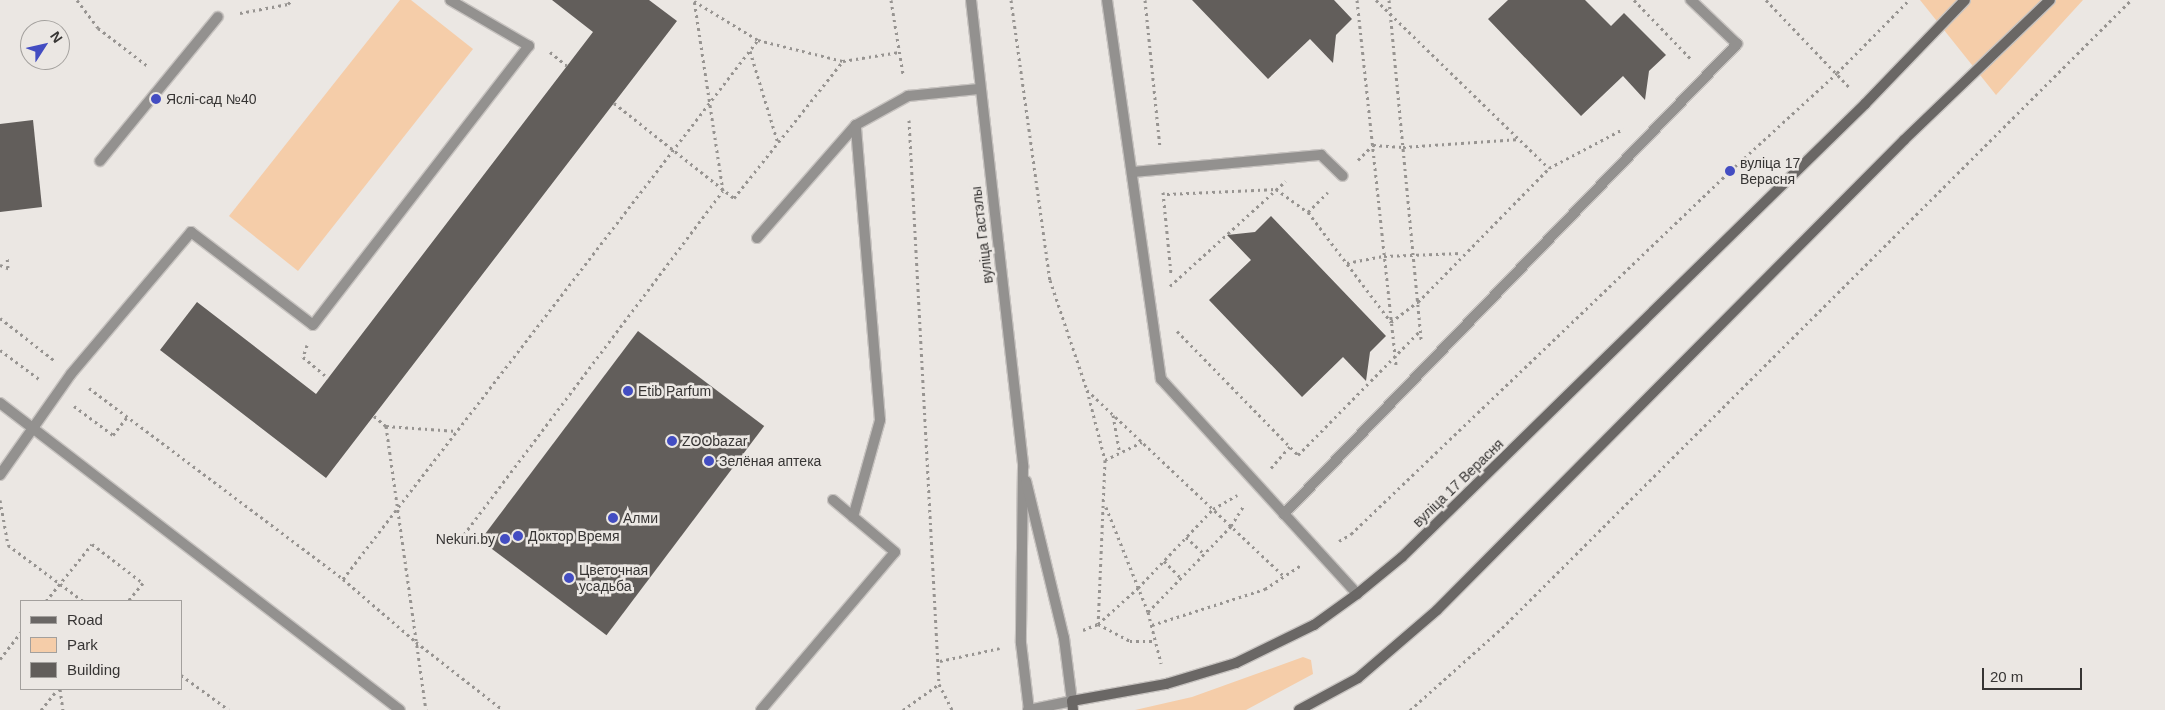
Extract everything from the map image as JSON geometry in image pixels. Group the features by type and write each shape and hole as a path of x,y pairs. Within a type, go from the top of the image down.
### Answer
{"main road":[{"name":"вуліца 17 Верасня","path":"1072,705 1166,684 1236,663 1314,625 1357,594 1402,557 1865,104 1965,0"},
{"path":"1299,710 1358,678 1437,610 1904,140 2050,0"}],"street":[{"path":"0,474 35,428 71,374 191,232 314,325 529,46 450,0"},
{"name":"вуліца Гастэлы","path":"971,0 1023,467 1064,638 1072,705"},
{"path":"1107,0 1134,172 1161,379 1357,594"},
{"path":"1284,514 1425,370 1737,44 1691,0"},
{"path":"100,161 218,17"},
{"path":"758,238 856,125 908,96 980,89"},
{"path":"852,516 880,420 856,125"},
{"path":"1134,172 1321,155 1343,176"},
{"path":"0,402 400,710"},
{"name":"вуліца Гастэлы","path":"1023,467 1021,644 1028,710"},
{"path":"761,710 895,552 833,500"},
{"path":"1028,710 1072,705"}],"path":[{"path":"77,0 98,28 166,80"},
{"path":"693,0 758,40 843,61 899,52"},
{"path":"456,545 723,191 693,0"},
{"path":"891,0 908,96 940,661 939,684 952,710"},
{"path":"1011,0 1050,280 1087,390 1105,460 1105,505 1098,624"},
{"path":"1145,0 1163,170 1163,194 1173,294"},
{"path":"1357,0 1398,398"},
{"path":"1376,0 1549,168"},
{"path":"1389,0 1425,370"},
{"path":"1634,0 1708,75"},
{"path":"1766,0 1865,104"},
{"path":"1152,625 1265,589 1351,534 1730,171 1837,73 1909,0"},
{"path":"1410,710 1509,621 2131,0"},
{"path":"343,579 758,40"},
{"path":"750,50 778,144"},
{"path":"614,103 734,198 843,61"},
{"path":"1391,322 1418,302 1463,253 1549,168 1625,128"},
{"path":"1372,145 1403,147 1520,139"},
{"path":"1308,212 1372,145"},
{"path":"1150,304 1291,178"},
{"path":"1163,194 1276,190 1308,212 1391,322"},
{"path":"1346,263 1384,256 1414,257 1463,253"},
{"path":"0,264 8,268 7,256"},
{"path":"0,318 71,374 343,579 416,642 503,710"},
{"path":"1176,321 1176,330 1298,455 1420,331"},
{"path":"314,325 303,358 328,378"},
{"path":"1087,390 1284,576"},
{"path":"1113,414 1120,453"},
{"path":"374,416 386,426 457,431"},
{"path":"386,426 396,510 426,710"},
{"path":"1105,460 1142,442"},
{"path":"1148,612 1231,526 1257,484 1290,446"},
{"path":"1064,638 1098,624 1138,588 1213,509 1257,484"},
{"path":"0,500 8,545 82,600"},
{"path":"1105,505 1148,612 1166,684"},
{"path":"1186,537 1204,554"},
{"path":"47,600 92,544 143,583 129,600"},
{"path":"1164,560 1181,578"},
{"path":"1098,624 1130,641 1156,641"},
{"path":"0,658 20,633"},
{"path":"940,661 1021,644"},
{"path":"182,676 229,710"},
{"path":"903,710 939,684"},
{"path":"40,710 58,690"},
{"path":"59,690 63,710"}],"green space":[{"path":"400,0 411,0 473,49 298,271 229,216"},
{"path":"1920,0 2083,0 1996,95"},
{"path":"1303,657 1311,660 1313,674 1246,710 1135,710 1192,697"}],"building":[{"path":"552,0 649,0 677,21 326,478 160,350 197,302 316,394 593,32"},
{"path":"1192,0 1334,0 1352,19 1336,35 1333,63 1310,39 1268,79"},
{"path":"1508,0 1585,0 1611,26 1624,13 1666,55 1649,71 1645,100 1623,76 1581,116 1488,19"},
{"path":"33,120 42,207 0,212 0,124"},
{"path":"1271,216 1386,336 1370,352 1366,381 1343,357 1302,397 1209,300 1251,260 1227,235 1255,232"},
{"path":"638,331 764,426 607,635 480,540"}],"place":[{"name":"Яслі-сад №40","path":"156,99"},
{"name":"вуліца 17 Верасня","path":"1730,171"},
{"name":"Etib Parfum","path":"628,391"},
{"name":"ZOObazar","path":"672,441"},
{"name":"Зелёная аптека","path":"709,461"},
{"name":"Алми","path":"613,518"},
{"name":"Доктор Время","path":"518,536"},
{"name":"Nekuri.by","path":"505,539"},
{"name":"Цветочная усадьба","path":"569,578"}]}
